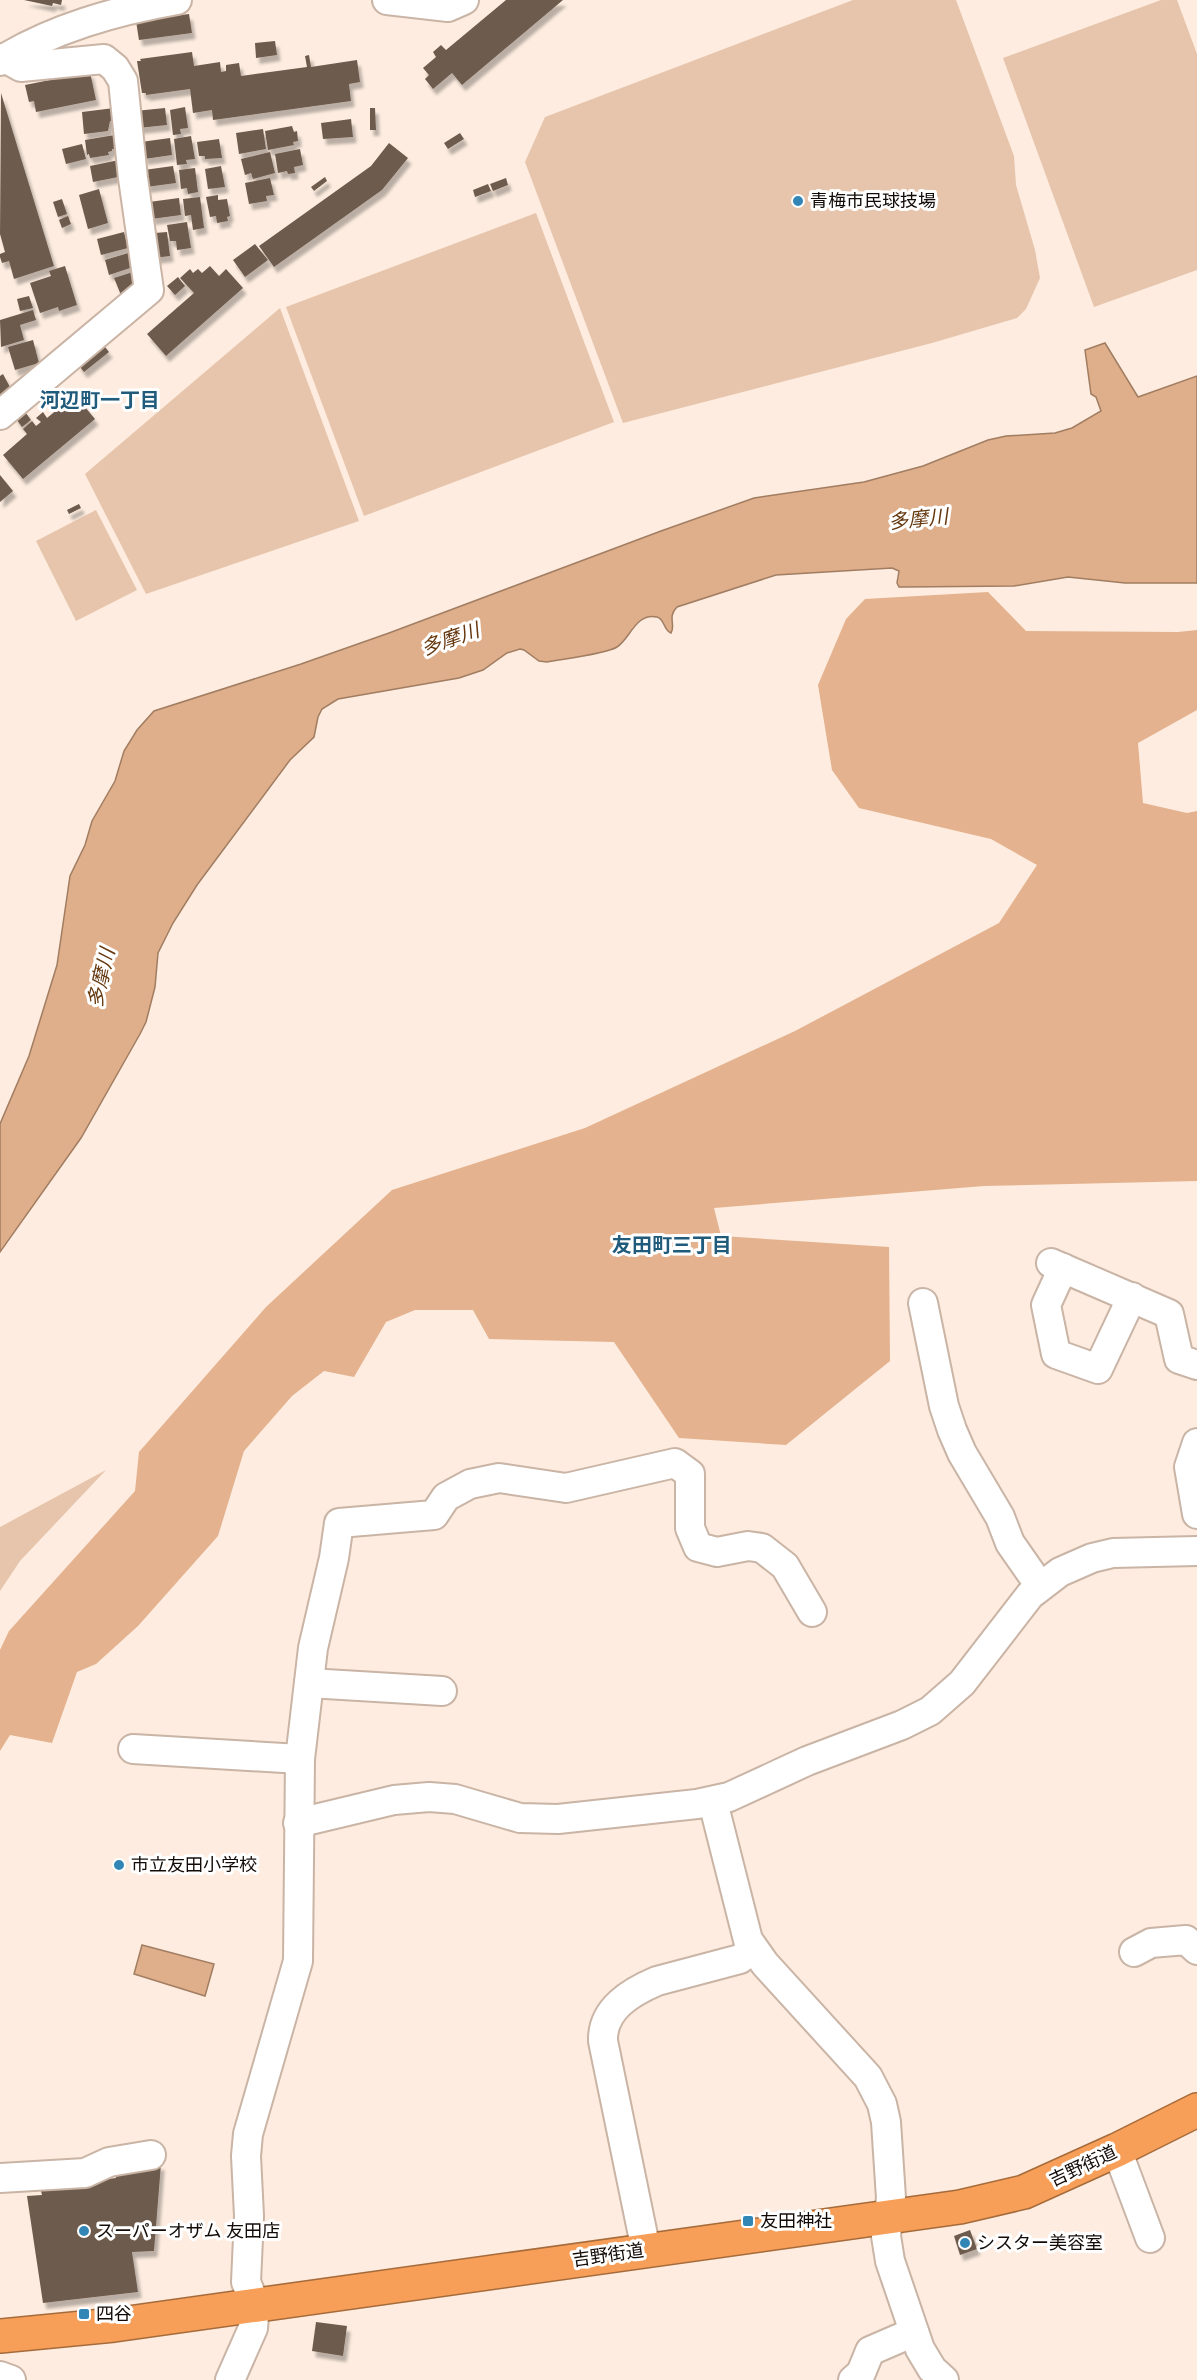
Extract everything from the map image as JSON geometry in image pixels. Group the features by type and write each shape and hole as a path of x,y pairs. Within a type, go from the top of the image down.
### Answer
{"highway":[{"name":"吉野街道","path":"0,2336 114,2325 960,2207 1024,2192 1117,2150 1197,2110"}],"street":[{"path":"2,59 70,27 110,14 177,0"},
{"path":"387,0 448,7 464,0"},
{"path":"0,415 149,290 127,134 123,81 115,68 104,59 21,68 2,59"},
{"path":"1132,1297 1098,1369 1056,1354 1046,1305 1057,1265 1132,1297 1169,1314 1179,1359 1197,1365"},
{"path":"923,1303 944,1406 952,1430 962,1453 1000,1517 1010,1543 1040,1586"},
{"path":"1197,1443 1189,1467 1197,1514"},
{"path":"230,2380 253,2328 255,2304 246,2282 249,2216 247,2145 253,2114 298,1961 300,1759 312,1648 334,1558 339,1523 434,1515 446,1497 470,1484 499,1478 566,1488 675,1463 690,1474 690,1528 698,1547 717,1552 748,1546 762,1548 785,1566 812,1612"},
{"path":"298,1822 394,1800 421,1797 455,1799 520,1818 537,1820 713,1802 729,1797 807,1761 902,1725 930,1711 962,1683 1011,1618 1040,1586 1077,1563 1113,1553 1197,1551"},
{"path":"309,1683 442,1691"},
{"path":"133,1749 300,1759"},
{"path":"713,1802 740,1914 753,1949 874,2087 882,2103 886,2121 891,2198 886,2236 890,2261 925,2359 944,2380"},
{"path":"1134,1952 1151,1943 1186,1940 1197,1950"},
{"path":"646,2250 603,2041 605,2020 613,2009 657,1980 740,1959 753,1949"},
{"path":"1117,2150 1150,2238"},
{"path":"0,2178 85,2173 109,2162 152,2155"},
{"path":"853,2380 861,2373 870,2351 914,2332"},
{"path":"0,2376 11,2380"}],"shaded area":[{"path":"853,0 956,0 1014,156 1016,185 1035,250 1040,278 1026,309 1017,318 932,343 623,423 525,162 545,117"},
{"path":"1161,0 1177,0 1197,54 1197,270 1094,307 1003,58"},
{"path":"536,213 614,422 364,516 286,307"},
{"path":"280,308 359,521 146,594 85,474"},
{"path":"96,510 137,590 76,621 36,541"},
{"path":"988,592 1026,631 1178,632 1197,630 1197,710 1138,743 1143,803 1187,813 1197,811 1197,1181 984,1186 714,1208 721,1236 889,1247 890,1361 786,1445 679,1438 614,1342 489,1339 473,1310 415,1310 386,1322 354,1377 324,1371 292,1396 244,1451 218,1536 138,1626 96,1664 77,1672 52,1743 10,1735 0,1751 0,1650 9,1631 135,1491 139,1452 266,1307 392,1190 585,1128 795,1031 999,923 1037,865 991,839 859,808 832,770 818,685 846,619 865,599"},
{"path":"106,1470 20,1561 0,1591 0,1527"}],"water":[{"name":"多摩川","path":"1105,343 1138,397 1197,376 1197,583 1125,583 1068,577 1014,586 899,587 897,583 899,571 892,568 776,575 677,607 672,618 671,633 660,618 644,618 622,643 604,652 547,662 539,661 520,649 507,653 483,670 459,678 338,699 322,709 314,737 290,760 197,885 173,923 158,953 155,987 146,1022 140,1034 81,1138 0,1252 0,1124 29,1056 57,965 70,876 85,845 92,821 115,781 124,751 137,730 154,711 389,633 754,498 864,482 923,466 988,440 1006,436 1055,433 1072,428 1101,411 1096,397 1091,394 1085,350"},
{"path":"142,1945 214,1964 205,1996 134,1974"}],"building":[{"path":"24,0 62,0 61,5 53,3 52,6"},
{"path":"506,0 563,0 462,85 452,73 433,89 425,79 429,75 423,68 436,57 433,52 441,45 446,50"},
{"path":"189,14 192,33 139,40 136,21"},
{"path":"275,41 277,55 256,58 255,43"},
{"path":"192,52 194,66 220,62 221,72 226,71 226,65 239,63 241,76 307,67 305,56 309,55 311,67 357,60 360,82 349,84 351,101 213,120 212,110 193,113 190,89 146,95 142,93 137,61"},
{"path":"90,72 96,100 36,112 34,101 29,102 25,85"},
{"path":"1,93 54,266 14,279 9,261 2,263 0,257 0,254 5,252 0,234"},
{"path":"185,107 188,128 180,129 181,134 173,135 170,110"},
{"path":"114,108 115,120 110,121 108,131 84,134 82,112"},
{"path":"165,108 167,125 138,128 135,111"},
{"path":"370,108 375,108 376,130 370,130"},
{"path":"351,119 353,137 323,139 321,123"},
{"path":"292,126 294,132 297,131 298,141 293,142 294,145 268,150 265,131"},
{"path":"263,129 266,149 239,154 236,133"},
{"path":"460,133 464,139 448,149 444,143"},
{"path":"121,134 123,148 112,149 108,152 109,155 90,158 89,154 87,155 85,140"},
{"path":"191,136 195,159 186,160 187,164 177,165 174,139"},
{"path":"170,138 172,155 144,159 141,142"},
{"path":"219,139 222,158 205,159 205,156 199,156 197,142"},
{"path":"389,143 408,158 382,190 274,267 259,246 371,166"},
{"path":"82,144 86,159 66,164 62,149"},
{"path":"300,149 303,165 294,167 295,173 288,174 287,171 278,173 275,154"},
{"path":"270,152 275,173 253,179 251,173 245,175 241,159"},
{"path":"119,160 123,176 93,182 90,166"},
{"path":"173,166 176,183 146,187 144,170"},
{"path":"221,166 225,187 208,189 205,169"},
{"path":"195,168 198,192 188,194 187,188 181,189 179,170"},
{"path":"325,177 327,181 314,191 311,187"},
{"path":"270,178 274,195 266,196 267,201 249,204 245,183"},
{"path":"506,178 508,185 493,191 490,184"},
{"path":"488,184 491,191 475,197 473,190"},
{"path":"99,189 108,223 88,229 79,195"},
{"path":"218,195 218,200 227,199 230,216 227,217 228,221 217,223 216,216 210,217 206,197"},
{"path":"200,197 204,228 193,230 191,215 185,216 183,199"},
{"path":"179,198 181,215 151,219 149,202"},
{"path":"62,199 67,214 58,217 53,202"},
{"path":"68,216 71,224 62,228 59,220"},
{"path":"187,222 191,248 177,250 176,241 170,241 167,225"},
{"path":"124,232 128,248 101,255 97,239"},
{"path":"167,232 170,256 153,258 155,233"},
{"path":"255,244 268,260 245,277 233,260"},
{"path":"135,251 139,265 109,275 105,260"},
{"path":"65,266 77,305 59,311 58,307 40,313 30,283 51,276 49,271"},
{"path":"210,266 219,276 226,269 243,288 166,356 147,334 194,293 180,278 190,269 193,273 198,269 202,273"},
{"path":"136,271 139,278 133,279 134,286 121,295 114,278"},
{"path":"178,277 185,286 175,295 167,286"},
{"path":"29,296 33,308 20,311 17,299"},
{"path":"33,310 36,320 20,325 24,340 1,347 0,320"},
{"path":"33,340 39,363 15,370 8,347"},
{"path":"101,342 109,352 84,372 77,363"},
{"path":"3,374 11,389 0,395 0,376"},
{"path":"75,395 95,419 23,479 3,455 27,434 23,429 32,421 36,426 41,422 36,418 43,412 47,418"},
{"path":"23,409 31,420 22,427 14,416"},
{"path":"0,475 13,491 0,502"},
{"path":"79,504 81,508 69,514 67,510"},
{"path":"161,2164 154,2251 132,2252 138,2292 43,2303 27,2196 42,2195 40,2187 116,2178 114,2170"},
{"path":"970,2230 977,2249 960,2255 954,2236"},
{"path":"316,2322 347,2326 343,2356 312,2351"}],"place":[{"name":"青梅市民球技場","path":"798,201"},
{"name":"市立友田小学校","path":"119,1865"},
{"name":"友田神社","path":"748,2221"},
{"name":"スーパーオザム 友田店","path":"84,2231"},
{"name":"シスター美容室","path":"965,2243"},
{"name":"四谷","path":"84,2314"}],"district":[{"name":"河辺町一丁目","path":"100,400"},
{"name":"友田町三丁目","path":"672,1245"}]}
